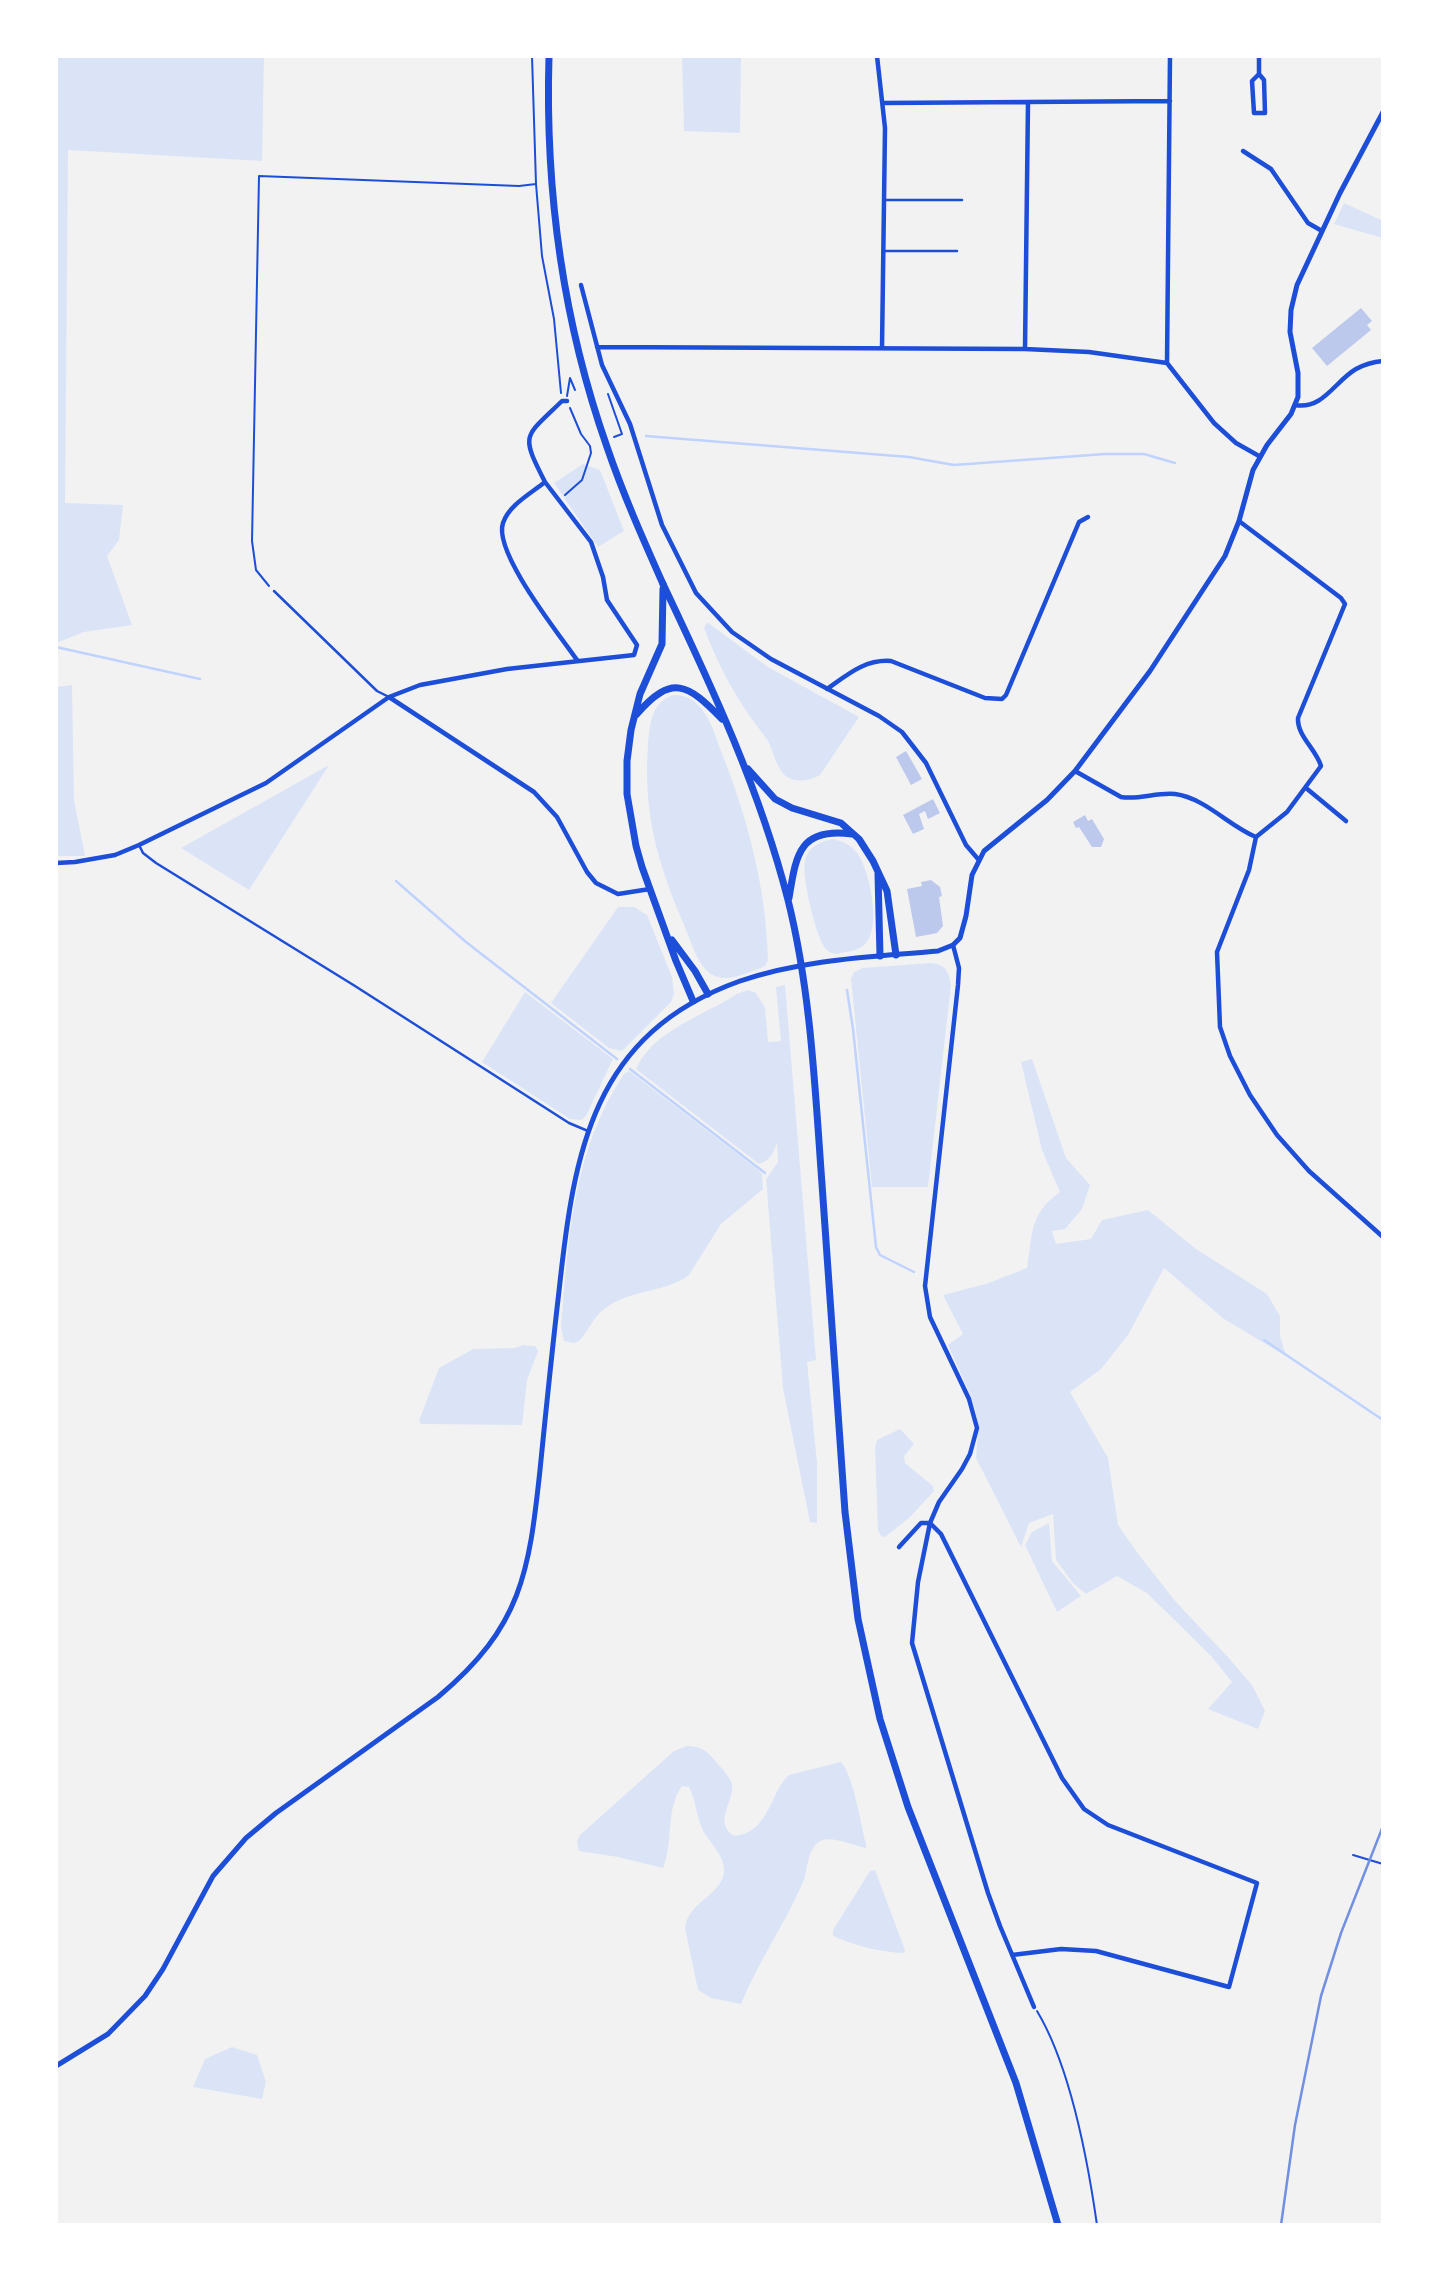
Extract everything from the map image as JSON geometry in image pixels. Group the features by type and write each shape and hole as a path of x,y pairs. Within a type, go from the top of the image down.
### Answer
{"main road":[{"path":"549,56 548,117 554,209 573,329 606,446 635,521 727,723 774,850 789,903 805,993 814,1074 845,1512 864,1653 897,1774 1016,2083 1058,2225"},
{"path":"663,584 662,644 640,694 629,744 627,794 636,846 676,961 693,1001"},
{"path":"636,715 655,695 670,688 679,688 696,694 727,723"},
{"path":"743,764 775,799 792,808 841,823 866,850 887,891 897,954"},
{"path":"789,903 797,856 807,842 829,832 852,834"},
{"path":"878,873 880,956"},
{"path":"669,936 684,954 708,994"}],"street":[{"path":"877,56 883,103 885,200 882,348"},
{"path":"1170,56 1167,363 1214,423 1236,443 1259,456"},
{"path":"1259,56 1259,74 1264,80 1265,113 1254,113 1252,81 1259,74"},
{"path":"883,103 1170,101"},
{"path":"1025,349 1028,102"},
{"path":"56,2066 108,2034 145,1996 163,1969 213,1876 235,1848 276,1813 438,1697 476,1663 502,1626 514,1604 530,1553 567,1220 579,1159 603,1095 622,1064 643,1039 661,1022 708,994 742,980 781,969 817,962 938,951 953,946 960,937 972,875 978,859 1075,771 1150,671 1225,556 1259,456 1296,405 1299,382 1290,340 1291,310 1301,276 1383,112"},
{"path":"1243,151 1270,169 1308,223 1322,230"},
{"path":"581,285 607,379 630,424 662,525 696,593 717,618 771,659 879,716 902,732 926,763 967,845 978,859"},
{"path":"597,347 1025,349 1089,352 1167,363"},
{"path":"1296,405 1315,404 1355,369 1383,361"},
{"path":"56,863 115,855 266,783 389,697 420,685 507,669 634,655 637,645 607,600 603,577 591,542 545,482 529,450 528,439 532,429 564,401"},
{"path":"545,482 510,509 502,525 503,547 512,565 577,660"},
{"path":"827,689 856,669 882,660 891,661 985,698 1002,699 1079,522 1088,517"},
{"path":"1239,521 1341,598 1345,604 1298,719 1299,730 1318,757 1321,766 1284,814 1256,837 1249,870 1217,952 1220,1027 1230,1056 1245,1086 1277,1135 1309,1171 1383,1237"},
{"path":"389,697 534,792 557,817 587,872 596,883 618,894 650,889"},
{"path":"1075,771 1121,797 1173,793 1188,797 1256,837"},
{"path":"1306,788 1346,821"},
{"path":"953,946 959,968 958,985 925,1286 930,1317 969,1399 977,1428 970,1454 939,1502 930,1523 918,1582 912,1643 988,1893 1034,2007"},
{"path":"899,1547 921,1523 930,1523 941,1534 1062,1778 1084,1809 1108,1825 1257,1883 1229,1987 1096,1951 1061,1948 1012,1955"}],"lane":[{"path":"885,200 962,200"},
{"path":"884,251 957,251"},
{"path":"274,591 377,691 389,697"},
{"path":"139,845 143,853 156,863 569,1123 588,1131"}],"path":[{"path":"532,56 536,184 542,256 554,319 564,401 581,433 592,446 582,480 573,491 558,499"},
{"path":"274,591 256,570 252,541 259,176 519,186 536,184"},
{"path":"564,401 570,378 575,390"},
{"path":"608,398 622,434 614,437"},
{"path":"1353,1855 1383,1864"},
{"path":"1034,2007 1055,2048 1091,2183 1097,2225"}],"shaded area":[{"path":"56,56 264,56 262,161 68,150 65,503 123,505 119,540 107,556 132,625 84,632 56,643"},
{"path":"682,56 741,56 740,133 684,131"},
{"path":"1344,203 1383,221 1383,238 1334,224"},
{"path":"583,464 600,470 624,531 598,547 554,483"},
{"path":"707,622 768,667 859,717 820,775 797,780 789,778 781,771 768,741 742,705 713,651 704,628"},
{"path":"72,685 74,800 85,856 56,856 56,687"},
{"path":"673,695 692,700 709,720 739,802 754,854 764,906 768,960 765,966 736,977 718,977 711,974 701,963 666,880 654,837 647,769 650,729 656,708"},
{"path":"329,765 249,890 181,848"},
{"path":"834,839 852,848 862,861 870,884 873,912 873,924 866,943 856,949 836,954 826,949 818,933 807,892 804,868 807,855 813,848"},
{"path":"618,907 634,907 647,915 672,977 674,994 671,1002 622,1051 609,1048 551,1003"},
{"path":"931,963 946,969 951,985 928,1187 872,1187 851,979 854,972 863,968"},
{"path":"785,985 816,1360 807,1362 817,1463 817,1523 810,1522 783,1388 766,1179 778,1162 777,1143 769,1158 759,1164 636,1069 644,1055 667,1034 748,990 756,993 765,1008 768,1042 781,1041 776,987"},
{"path":"525,992 613,1059 586,1116 581,1120 570,1119 482,1062"},
{"path":"1032,1059 1066,1158 1090,1185 1082,1209 1065,1229 1052,1231 1056,1244 1091,1239 1102,1220 1148,1210 1196,1249 1267,1294 1280,1316 1280,1336 1286,1356 1224,1319 1164,1268 1128,1335 1101,1369 1070,1392 1108,1458 1118,1525 1176,1602 1252,1685 1265,1711 1258,1729 1208,1709 1232,1682 1211,1656 1147,1593 1117,1576 1086,1594 1073,1583 1056,1560 1053,1514 1029,1523 1021,1547 976,1458 976,1413 948,1345 963,1334 943,1295 986,1284 1027,1268 1034,1225 1043,1208 1060,1192 1042,1150 1021,1062"},
{"path":"629,1071 756,1168 762,1174 763,1189 721,1224 689,1275 670,1285 617,1301 599,1314 579,1341 564,1341 561,1328 576,1196 594,1133 607,1103 624,1074"},
{"path":"523,1345 535,1346 538,1351 527,1380 522,1425 421,1424 419,1421 439,1368 473,1349 515,1348"},
{"path":"900,1429 914,1444 904,1456 905,1463 933,1486 934,1491 910,1517 885,1537 881,1536 878,1530 875,1448 877,1440"},
{"path":"1049,1523 1052,1561 1081,1596 1057,1612 1025,1545 1032,1532"},
{"path":"687,1746 704,1750 731,1781 732,1791 724,1818 728,1830 734,1836 746,1833 762,1820 789,1775 841,1762 853,1788 866,1844 866,1848 829,1839 815,1845 796,1898 741,2004 711,1998 698,1990 685,1928 694,1909 718,1886 724,1870 723,1862 702,1828 689,1787 682,1786 673,1805 663,1868 579,1851 577,1841 580,1835 674,1751"},
{"path":"875,1870 904,1953 868,1948 833,1936 833,1930 870,1871"},
{"path":"232,2047 257,2055 266,2082 262,2099 193,2087 205,2059"}],"building":[{"path":"1361,308 1372,321 1367,325 1371,330 1327,366 1312,348"},
{"path":"906,751 922,779 911,785 896,757"},
{"path":"933,799 940,813 928,819 925,811 919,814 924,829 913,834 903,815"},
{"path":"1085,815 1088,821 1092,819 1104,839 1101,847 1092,847 1073,822"},
{"path":"931,880 940,887 943,926 937,933 916,937 907,889 922,886 921,882"}],"waterway":[{"path":"646,436 909,457 954,465 1105,454 1144,454 1175,463"},
{"path":"56,647 200,679"},
{"path":"396,881 466,942 617,1059"},
{"path":"847,990 876,1247 880,1255 914,1272"},
{"path":"630,1069 765,1173"},
{"path":"1264,1340 1383,1420"}],"railway":[{"path":"1281,2225 1295,2125 1321,1996 1341,1933 1383,1826"}]}
